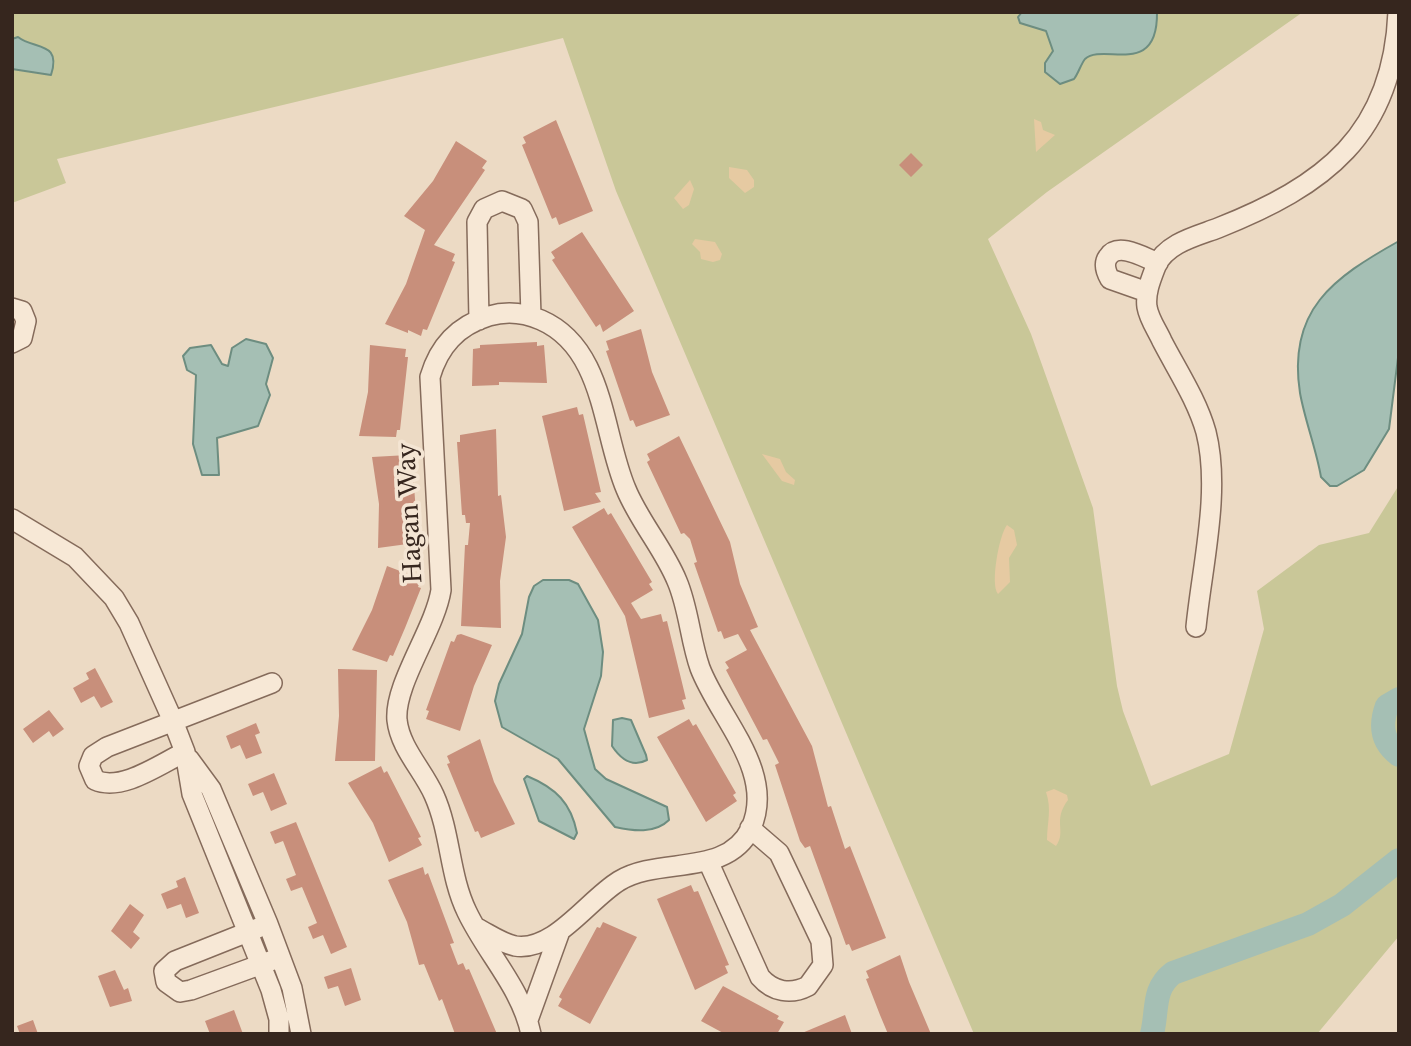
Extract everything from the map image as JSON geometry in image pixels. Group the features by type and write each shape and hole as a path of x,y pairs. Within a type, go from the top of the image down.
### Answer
{"street":[{"path":"1196,627 1212,481 1209,447 1197,409 1150,316 1147,292 1158,263 1185,240 1280,202 1306,187 1334,164 1357,137 1377,104 1390,72 1398,36 1398,12"},
{"path":"477,928 517,946 536,944 559,934 600,893 626,876 652,867 708,861 730,852 751,828 757,812 756,780 701,670 682,594 672,569 624,486 599,393 583,360 569,341 549,324 531,316 528,222 522,209 502,201 484,209 477,222 479,320"},
{"path":"1147,292 1110,279 1105,266 1107,259 1113,252 1125,250 1158,263"},
{"path":"12,308 22,311 26,321 22,338 12,343"},
{"name":"Hagan Way","path":"530,1027 506,973 467,914 455,879 446,830 436,798 404,743 397,720 398,703 435,614 441,590 430,377 438,356 452,336 479,320 505,313 531,316"},
{"path":"12,519 75,556 114,598 129,623 185,752 192,794 261,965 279,1019 279,1034"},
{"path":"185,752 119,782 102,784 94,780 89,766 93,756 107,747 272,683"},
{"path":"185,752 211,789 268,924 292,988 301,1034"},
{"path":"708,861 760,977 771,987 784,991 808,986 822,969 821,941 779,853 751,828"},
{"path":"268,924 174,961 164,971 166,982 171,989 180,992 281,958"},
{"path":"530,1027 559,934"}],"shaded area":[{"path":"12,12 1303,12 1047,192 988,239 1031,334 1093,508 1117,686 1123,711 1151,786 1229,754 1264,629 1257,591 1319,545 1369,533 1399,485 1399,936 1317,1034 974,1034 616,191 563,38 57,159 66,183 12,203"},
{"path":"1022,12 1157,12 1155,33 1149,45 1139,52 1128,54 1093,55 1085,59 1074,79 1060,84 1045,72 1045,63 1053,51 1046,31 1020,23 1018,17"},
{"path":"18,37 50,51 53,57 51,75 12,69 12,39"},
{"path":"1399,241 1399,350 1389,429 1364,470 1337,486 1330,486 1321,477 1300,393 1298,364 1301,339 1308,318 1335,283"},
{"path":"246,339 266,344 273,358 266,384 270,395 258,426 217,438 219,475 202,475 193,444 196,375 187,370 183,356 190,348 211,345 222,364 228,366 232,348"},
{"path":"543,580 569,580 578,584 598,620 603,652 601,676 584,729 595,769 606,779 667,807 669,820 657,828 636,830 615,827 558,759 502,727 495,701 499,684 522,634 529,597 534,586"},
{"path":"613,720 631,720 647,760 631,762 612,746"},
{"path":"527,776 561,798 574,822 577,833 574,839 539,821 524,779"}],"sand":[{"path":"1034,119 1041,122 1043,130 1055,135 1036,152"},
{"path":"729,167 747,170 754,180 754,187 745,193 729,178"},
{"path":"690,180 694,189 689,205 683,209 674,198"},
{"path":"695,239 715,242 722,254 720,260 713,262 701,259 700,252 692,244"},
{"path":"762,454 780,459 786,472 795,480 794,485 782,481"},
{"path":"1007,525 1014,530 1017,545 1009,558 1010,582 998,594 995,581 996,560"},
{"path":"1054,789 1067,795 1068,800 1061,814 1060,835 1056,846 1047,840 1049,810 1046,792"}],"building":[{"path":"556,120 593,211 559,225 556,217 552,219 522,145 526,143 523,137"},
{"path":"456,141 487,161 482,168 485,170 434,245 455,254 452,261 455,262 427,330 423,329 421,336 385,324 406,284 425,230 404,216 433,181"},
{"path":"911,153 923,165 911,177 899,165"},
{"path":"582,232 634,311 603,332 600,324 596,327 552,260 555,258 551,252"},
{"path":"641,329 652,372 670,415 636,427 633,420 630,421 606,351 609,350 606,341"},
{"path":"537,342 537,346 544,345 547,383 499,382 499,385 472,386 473,349 480,348 480,345"},
{"path":"370,345 406,349 405,357 408,357 400,430 397,430 396,437 359,436 368,392"},
{"path":"577,407 579,415 583,414 601,492 595,493 601,502 564,511 542,416"},
{"path":"496,429 498,496 501,495 506,537 500,581 501,628 461,626 465,545 468,545 470,523 466,523 465,515 462,515 457,442 460,442 460,435"},
{"path":"679,436 730,542 740,584 758,627 750,630 812,746 828,807 831,806 845,849 850,846 886,938 852,951 849,944 846,945 810,846 805,848 800,841 775,765 779,763 767,739 763,740 726,670 729,668 725,662 747,650 738,634 724,639 721,631 718,632 694,563 697,562 690,539 684,533 681,534 647,462 650,460 647,454"},
{"path":"408,455 409,463 412,462 418,536 414,536 415,543 378,548 379,504 372,457"},
{"path":"604,508 608,515 611,513 652,582 649,584 653,590 631,603 641,619 661,614 663,622 667,621 686,699 682,700 685,709 649,718 625,616 572,527"},
{"path":"387,566 421,579 418,587 421,588 393,656 390,655 387,662 352,650 372,610"},
{"path":"457,635 492,645 474,686 460,731 426,719 429,711 426,710 451,641 454,642"},
{"path":"95,668 113,702 101,708 94,696 81,703 73,688 89,679 86,673"},
{"path":"338,669 377,670 375,761 335,761 339,716"},
{"path":"49,710 64,729 53,737 49,731 33,743 23,729"},
{"path":"689,719 693,726 696,724 736,793 733,795 737,801 706,822 657,737"},
{"path":"256,723 260,733 255,735 262,753 246,759 240,745 231,749 226,736"},
{"path":"480,739 494,782 515,824 481,838 478,831 475,832 447,764 450,763 447,756"},
{"path":"381,766 384,773 387,771 421,837 418,838 422,845 389,862 373,823 348,783"},
{"path":"274,773 287,804 271,811 263,792 253,796 248,784"},
{"path":"296,822 347,947 331,954 323,935 313,939 308,927 317,923 302,887 291,891 286,879 296,875 283,841 275,844 270,832"},
{"path":"423,867 425,875 428,873 454,943 450,944 458,965 463,963 466,970 469,969 497,1034 455,1034 442,999 439,1001 424,964 419,965 407,922 388,880"},
{"path":"185,877 199,913 186,918 181,904 167,909 161,894 178,887 176,881"},
{"path":"691,885 694,892 698,891 729,965 725,966 728,973 695,990 657,899"},
{"path":"130,904 144,915 133,932 140,938 131,949 111,931"},
{"path":"603,922 637,937 590,1024 558,1006 562,999 559,997 597,927 600,928"},
{"path":"900,955 931,1034 888,1034 880,1015 866,979 869,978 866,971"},
{"path":"351,968 361,1000 345,1006 338,986 328,989 324,977"},
{"path":"115,970 124,990 128,988 132,1001 110,1007 98,976"},
{"path":"723,986 779,1016 777,1019 784,1022 777,1034 725,1034 701,1021"},
{"path":"234,1010 243,1034 210,1034 205,1021"},
{"path":"845,1015 852,1034 802,1034 802,1033"},
{"path":"33,1020 38,1034 20,1034 17,1026"}],"waterway":[{"path":"1399,699 1387,706 1383,726 1389,745 1399,755"},
{"path":"1152,1034 1159,993 1166,979 1173,973 1308,924 1342,905 1399,860"}]}
